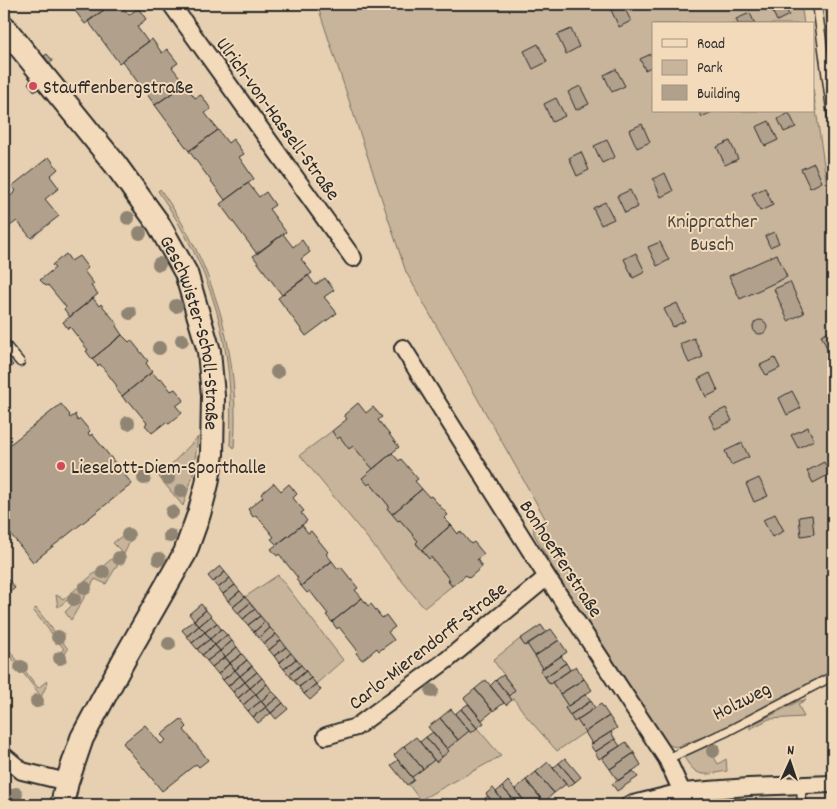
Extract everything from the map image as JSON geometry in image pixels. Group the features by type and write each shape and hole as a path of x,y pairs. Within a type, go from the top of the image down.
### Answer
{"street":[{"name":"Ulrich-von-Hassell-Straße","path":"171,4 353,258"},
{"name":"Geschwister-Scholl-Straße","path":"4,27 115,164 158,223 186,273 209,350 213,396 214,427 207,484 199,514 185,552 82,738 67,782 62,805"},
{"name":"Bonhoefferstraße","path":"403,348 547,577 666,759 682,792"},
{"name":"Carlo-Mierendorff-Straße","path":"326,736 356,726 448,659 547,577"},
{"path":"4,756 22,770 67,782"},
{"path":"629,805 682,792 833,784"}],"lane":[{"path":"817,4 833,124"},
{"path":"4,343 20,362"},
{"name":"Holzweg","path":"666,759 728,732 833,676"},
{"path":"801,785 802,805"}],"green space":[{"name":"Knipprather Busch","path":"317,4 801,4 804,22 652,22 652,112 814,112 814,96 833,227 833,671 721,730 676,747 669,745 554,570 534,534 533,525 546,520 406,272"},
{"path":"825,4 833,4 833,66"},
{"path":"160,189 179,218 195,248 209,279 220,312 228,345 233,379 235,413 234,448 230,444 231,408 229,374 217,311 193,250 158,191"},
{"path":"332,431 349,448 353,446 373,469 363,478 368,484 370,483 389,506 387,508 418,541 416,544 428,558 431,557 450,580 448,582 452,586 424,608 300,455"},
{"path":"198,437 193,475 183,506 159,477"},
{"path":"129,530 132,532 131,539 106,584 95,579 71,620 65,612 74,603 70,598 58,607 56,595 64,599 121,551 113,543"},
{"path":"278,575 343,660 316,684 245,597"},
{"path":"36,608 68,649 60,663 55,656 64,649 33,610"},
{"path":"520,639 525,646 527,644 543,668 541,670 549,684 552,682 568,706 565,708 574,721 577,720 585,732 557,751 514,699 512,700 509,696 515,690 493,660"},
{"path":"4,643 38,688 48,682 36,708 31,703 40,695 4,648"},
{"path":"806,700 798,704 804,717 769,719 750,729 750,726 799,701"},
{"path":"477,728 501,756 420,800 409,785 414,780 412,777 434,760 436,762 448,752 447,749 469,731 471,733"},
{"path":"716,744 720,746 711,752 718,764 726,759 727,771 702,774 693,769 684,757 710,745"}],"building":[{"path":"70,4 112,4 85,24"},
{"path":"112,4 120,4 129,15 138,8 146,19 137,27 148,42 119,63 88,21"},
{"path":"769,4 784,4 789,15 777,21"},
{"path":"623,5 631,21 619,27 611,10"},
{"path":"750,13 754,22 737,22 736,19"},
{"path":"571,29 579,47 566,54 557,35"},
{"path":"152,39 162,53 167,49 178,63 172,67 185,84 155,105 122,61"},
{"path":"538,44 547,62 533,69 524,51"},
{"name":"Stauffenbergstraße","path":"47,54 53,61 49,63 44,56"},
{"path":"651,54 652,66 645,70 640,59"},
{"path":"616,69 625,86 612,92 604,75"},
{"name":"Stauffenbergstraße","path":"31,80 38,89 35,92 28,83"},
{"path":"185,84 195,98 201,95 211,109 205,113 218,130 189,151 155,105"},
{"path":"580,86 589,104 576,110 568,92"},
{"path":"556,98 565,116 552,122 544,104"},
{"path":"700,112 712,112 702,117"},
{"path":"789,113 796,127 784,132 778,119"},
{"path":"769,121 778,140 765,146 756,127"},
{"path":"642,124 650,142 637,148 629,130"},
{"path":"218,130 228,143 233,139 244,154 239,157 254,179 225,200 189,151"},
{"path":"607,140 615,157 602,163 594,146"},
{"path":"730,141 738,159 725,165 717,147"},
{"path":"581,152 589,170 577,176 569,158"},
{"path":"49,157 58,169 50,176 59,188 45,199 59,216 31,238 17,221 10,226 4,218 4,199 5,201 16,191 12,186"},
{"path":"814,163 822,182 810,188 801,169"},
{"path":"665,173 673,191 661,197 653,179"},
{"path":"248,183 259,197 266,192 275,205 269,209 286,232 257,254 220,204"},
{"path":"765,188 773,205 760,211 752,194"},
{"path":"630,190 638,207 625,213 617,196"},
{"path":"605,202 614,219 601,225 593,208"},
{"path":"774,232 779,243 770,247 765,236"},
{"path":"283,234 293,247 302,240 310,252 301,259 312,273 282,295 253,256"},
{"path":"660,242 669,260 657,266 648,247"},
{"path":"636,253 645,272 633,278 624,259"},
{"path":"66,254 71,261 79,256 88,268 84,271 94,284 91,286 98,294 70,317 64,309 66,307 48,285 46,286 40,280 55,268 52,265"},
{"path":"777,254 787,277 740,299 729,276"},
{"path":"308,275 315,285 325,278 334,290 324,297 337,313 306,336 278,298"},
{"path":"790,282 804,313 788,321 774,289"},
{"path":"93,298 99,306 101,304 118,325 116,326 122,335 92,359 86,351 88,350 70,327 68,329 63,322"},
{"path":"677,303 685,321 673,327 664,309"},
{"path":"757,320 763,320 767,327 763,334 757,334 753,330 753,324"},
{"path":"833,329 833,345 827,348 821,335"},
{"path":"122,335 129,342 131,340 148,361 146,363 152,372 122,396 115,388 117,386 100,364 98,366 92,359"},
{"path":"694,338 703,357 689,363 680,344"},
{"path":"4,354 13,365 4,373"},
{"path":"775,358 780,368 766,375 760,365"},
{"path":"152,372 159,380 161,378 171,391 175,389 184,400 176,406 182,413 169,424 166,422 152,433 145,425 147,423 129,401 127,403 122,396"},
{"path":"710,373 718,391 706,397 698,379"},
{"path":"833,374 833,389 827,377"},
{"path":"792,391 801,408 787,415 779,398"},
{"path":"358,403 366,413 373,407 382,417 378,420 399,447 373,469 353,446 349,449 340,437 337,439 332,431 347,419 344,415"},
{"name":"Lieselott-Diem-Sporthalle","path":"61,404 70,415 70,418 76,414 75,416 78,421 80,419 90,431 88,433 90,436 92,434 132,484 33,562 4,526 4,449"},
{"path":"726,408 732,421 715,429 709,416"},
{"path":"808,427 814,440 798,448 791,435"},
{"path":"742,443 749,457 731,465 725,451"},
{"path":"392,453 399,461 401,459 418,479 415,481 422,489 392,514 387,508 389,506 370,483 368,485 362,478"},
{"path":"824,462 830,474 813,483 807,471"},
{"path":"759,478 768,496 754,502 746,484"},
{"path":"274,483 281,491 289,484 297,494 293,498 304,511 301,513 307,521 277,545 271,539 274,537 256,515 253,517 248,509 263,497 261,494"},
{"path":"422,489 448,515 444,518 451,525 422,550 416,543 418,541 408,529 392,514"},
{"path":"775,514 784,531 772,537 763,520"},
{"path":"812,515 814,534 801,536 799,517"},
{"path":"302,525 308,533 311,531 328,552 326,554 332,561 301,586 296,579 298,578 279,554 277,556 271,549"},
{"path":"451,525 458,534 460,531 471,544 474,542 484,554 477,559 482,567 469,578 466,575 452,586 448,581 450,580 431,557 429,559 422,550"},
{"path":"332,561 338,569 341,567 358,588 355,590 362,598 332,622 310,591 307,593 301,586"},
{"path":"220,566 225,572 213,582 208,576"},
{"path":"225,572 230,578 218,588 213,582"},
{"path":"4,575 15,588 4,597"},
{"path":"230,578 235,585 223,594 218,588"},
{"path":"235,585 240,591 228,601 223,594"},
{"path":"240,591 245,597 233,607 228,601"},
{"path":"245,597 250,603 238,613 233,607"},
{"path":"362,598 368,606 371,604 382,618 386,615 395,627 388,632 394,640 379,651 377,648 362,660 356,653 358,651 339,627 337,629 332,622"},
{"path":"250,603 255,609 243,619 238,613"},
{"path":"201,604 206,610 194,620 189,614"},
{"path":"255,609 260,616 248,625 243,619"},
{"path":"206,610 211,616 199,626 194,620"},
{"path":"211,616 217,623 205,632 199,626"},
{"path":"260,616 265,622 254,632 248,625"},
{"path":"194,620 199,626 187,636 182,630"},
{"path":"265,622 270,628 259,638 254,632"},
{"path":"217,623 221,629 210,639 205,632"},
{"path":"541,625 546,632 525,646 520,639"},
{"path":"199,626 205,632 192,643 187,636"},
{"path":"270,628 276,634 264,644 259,638"},
{"path":"221,629 227,635 215,645 210,639"},
{"path":"551,629 559,640 535,656 527,644"},
{"path":"205,632 210,639 197,649 192,643"},
{"path":"276,634 281,640 269,650 264,644"},
{"path":"227,635 232,641 220,651 215,645"},
{"path":"210,639 215,645 202,655 197,649"},
{"path":"281,640 286,647 274,656 269,650"},
{"path":"559,640 567,652 543,668 535,656"},
{"path":"232,641 237,647 225,657 220,651"},
{"path":"215,645 220,651 207,661 202,655"},
{"path":"237,647 242,654 230,663 225,657"},
{"path":"286,647 291,653 279,663 274,656"},
{"path":"220,651 225,657 212,667 207,661"},
{"path":"291,653 296,659 284,669 279,663"},
{"path":"242,654 247,660 235,670 230,663"},
{"path":"561,656 566,663 545,677 540,670"},
{"path":"225,657 230,663 218,674 212,667"},
{"path":"296,659 301,665 289,675 284,669"},
{"path":"247,660 252,666 240,676 235,670"},
{"path":"230,663 235,670 223,680 218,674"},
{"path":"566,663 570,670 550,684 545,677"},
{"path":"301,665 306,671 294,681 289,675"},
{"path":"252,666 257,672 245,682 240,676"},
{"path":"576,666 584,679 560,694 552,682"},
{"path":"235,670 240,676 228,686 223,680"},
{"path":"306,671 311,678 299,687 294,681"},
{"path":"257,672 262,678 250,688 245,682"},
{"path":"503,675 515,690 509,696 496,680"},
{"path":"240,676 245,682 233,692 228,686"},
{"path":"262,678 267,684 256,694 250,688"},
{"path":"311,678 316,684 304,694 299,687"},
{"path":"584,679 592,690 568,706 560,694"},
{"path":"486,680 504,703 493,711 475,689"},
{"path":"496,680 512,700 506,705 490,686"},
{"path":"245,682 250,688 238,698 233,692"},
{"path":"267,684 272,691 261,701 256,694"},
{"path":"316,684 321,690 310,700 304,694"},
{"path":"250,688 256,694 243,705 238,698"},
{"path":"475,689 493,711 482,720 464,698"},
{"path":"272,691 278,697 266,707 261,701"},
{"path":"256,694 261,701 248,711 243,705"},
{"path":"586,694 591,701 570,715 565,708"},
{"path":"278,697 283,703 271,713 266,707"},
{"path":"261,701 266,707 253,717 248,711"},
{"path":"591,701 595,708 574,722 570,715"},
{"path":"283,703 288,709 276,719 271,713"},
{"path":"468,704 484,723 477,728 461,709"},
{"path":"601,704 609,716 585,732 577,720"},
{"path":"266,707 271,713 258,723 253,717"},
{"path":"451,709 469,731 458,740 440,718"},
{"path":"461,709 477,728 471,733 455,714"},
{"path":"609,716 617,728 592,744 585,732"},
{"path":"440,718 458,740 447,749 428,727"},
{"path":"181,719 187,727 184,730 208,760 199,767 196,764 162,791 123,743 145,725 161,744 166,740 161,735"},
{"path":"433,732 449,751 442,757 426,737"},
{"path":"611,732 615,739 595,752 590,745"},
{"path":"416,737 434,760 423,769 404,746"},
{"path":"426,737 442,757 436,762 420,742"},
{"path":"615,739 620,746 599,759 595,752"},
{"path":"626,742 634,753 610,769 602,758"},
{"path":"404,746 423,769 412,777 394,755"},
{"path":"634,753 641,765 618,781 610,769"},
{"path":"565,758 581,777 575,782 559,763"},
{"path":"398,760 414,780 407,785 391,765"},
{"path":"548,762 566,784 554,793 536,772"},
{"path":"559,763 575,782 568,787 553,768"},
{"path":"633,771 638,777 617,791 612,784"},
{"path":"536,772 554,793 544,802 526,780"},
{"path":"526,780 544,802 540,805 528,805 515,789"},
{"path":"508,781 524,801 519,805 502,787"},
{"path":"502,787 512,798 505,804 496,792"},
{"path":"493,788 503,801 499,805 496,805 486,794"},
{"path":"488,796 496,805 477,805"}],"place":[{"name":"Stauffenbergstraße","path":"33,86"},
{"name":"Lieselott-Diem-Sporthalle","path":"61,466"}]}
